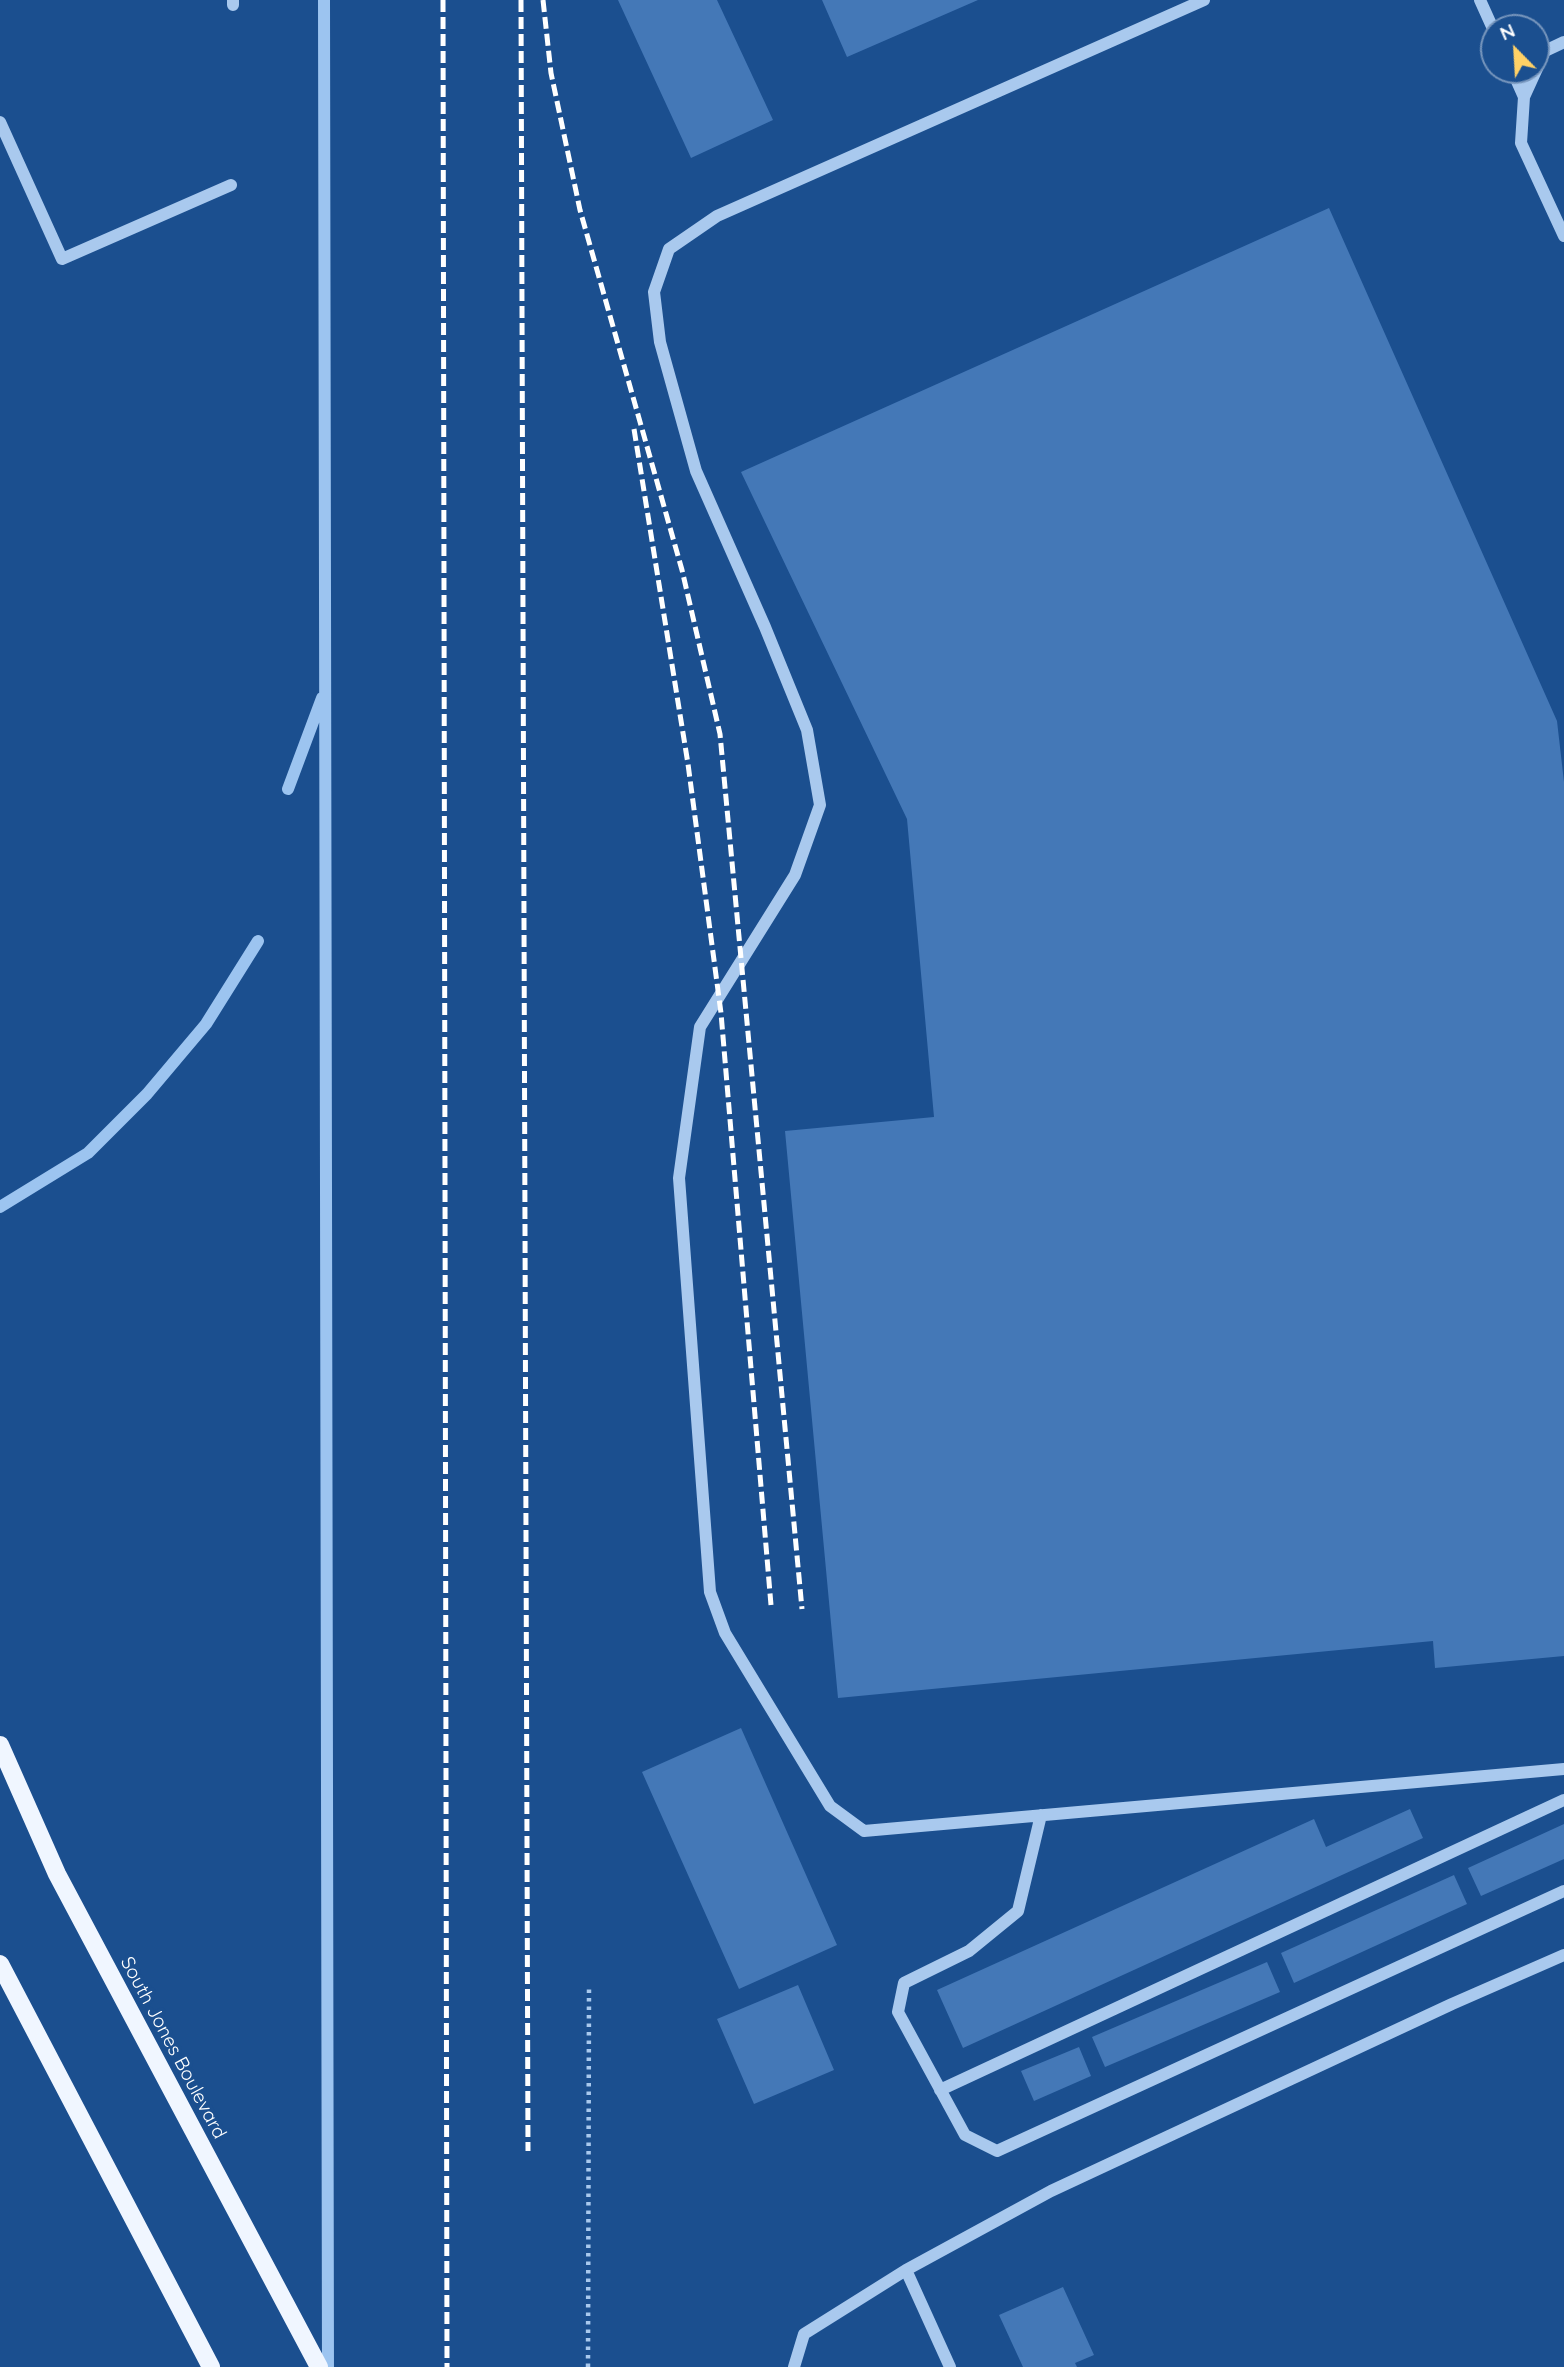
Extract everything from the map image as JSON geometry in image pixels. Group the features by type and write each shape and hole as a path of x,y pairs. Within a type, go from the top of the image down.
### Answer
{"main road":[{"name":"South Jones Boulevard","path":"0,1745 57,1874 319,2367"},
{"path":"0,1964 211,2367"}],"lane":[{"path":"1204,0 717,216 669,249 654,292 660,342 696,471 807,730 820,805 795,875 700,1027 679,1178 710,1592 725,1633 830,1806 864,1831 1564,1769"},
{"path":"1564,42 1545,51 1524,97 1521,143 1564,236"},
{"path":"1518,84 1524,97"},
{"path":"0,122 62,259 231,185"},
{"path":"940,2090 1564,1800"},
{"path":"1041,1815 1018,1911 969,1951 904,1983 898,2012 965,2135 997,2151 1564,1891"},
{"path":"794,2367 804,2334 906,2270 1051,2191 1452,2004 1564,1955"},
{"path":"906,2270 950,2367"}],"path":[{"path":"589,1989 589,2367"}],"building":[{"path":"618,0 717,0 773,120 691,158"},
{"path":"822,0 978,0 847,57"},
{"path":"1329,208 1557,721 1564,782 1564,1656 1435,1668 1433,1641 838,1698 785,1131 934,1117 907,819 741,472"},
{"path":"741,1728 837,1945 739,1989 642,1772"},
{"path":"1410,1809 1423,1838 963,2048 937,1990 1314,1819 1326,1847"},
{"path":"1564,1824 1564,1859 1481,1896 1468,1868"},
{"path":"1454,1875 1467,1904 1294,1983 1281,1953"},
{"path":"1267,1962 1280,1992 1105,2067 1092,2037"},
{"path":"798,1985 834,2070 754,2104 717,2019"},
{"path":"1079,2047 1091,2076 1034,2101 1021,2071"},
{"path":"1063,2287 1094,2355 1075,2363 1077,2367 1023,2367 999,2315"}],"waterway":[{"path":"324,0 328,2367"},
{"path":"288,789 322,698"},
{"path":"0,1207 88,1153 147,1094 206,1024 258,941"}],"railway":[{"path":"443,0 447,2367"},
{"path":"521,0 528,2151"},
{"path":"543,0 551,73 580,210 682,570 720,734 802,1609"},
{"path":"634,429 688,764 721,1013 771,1605"}]}
